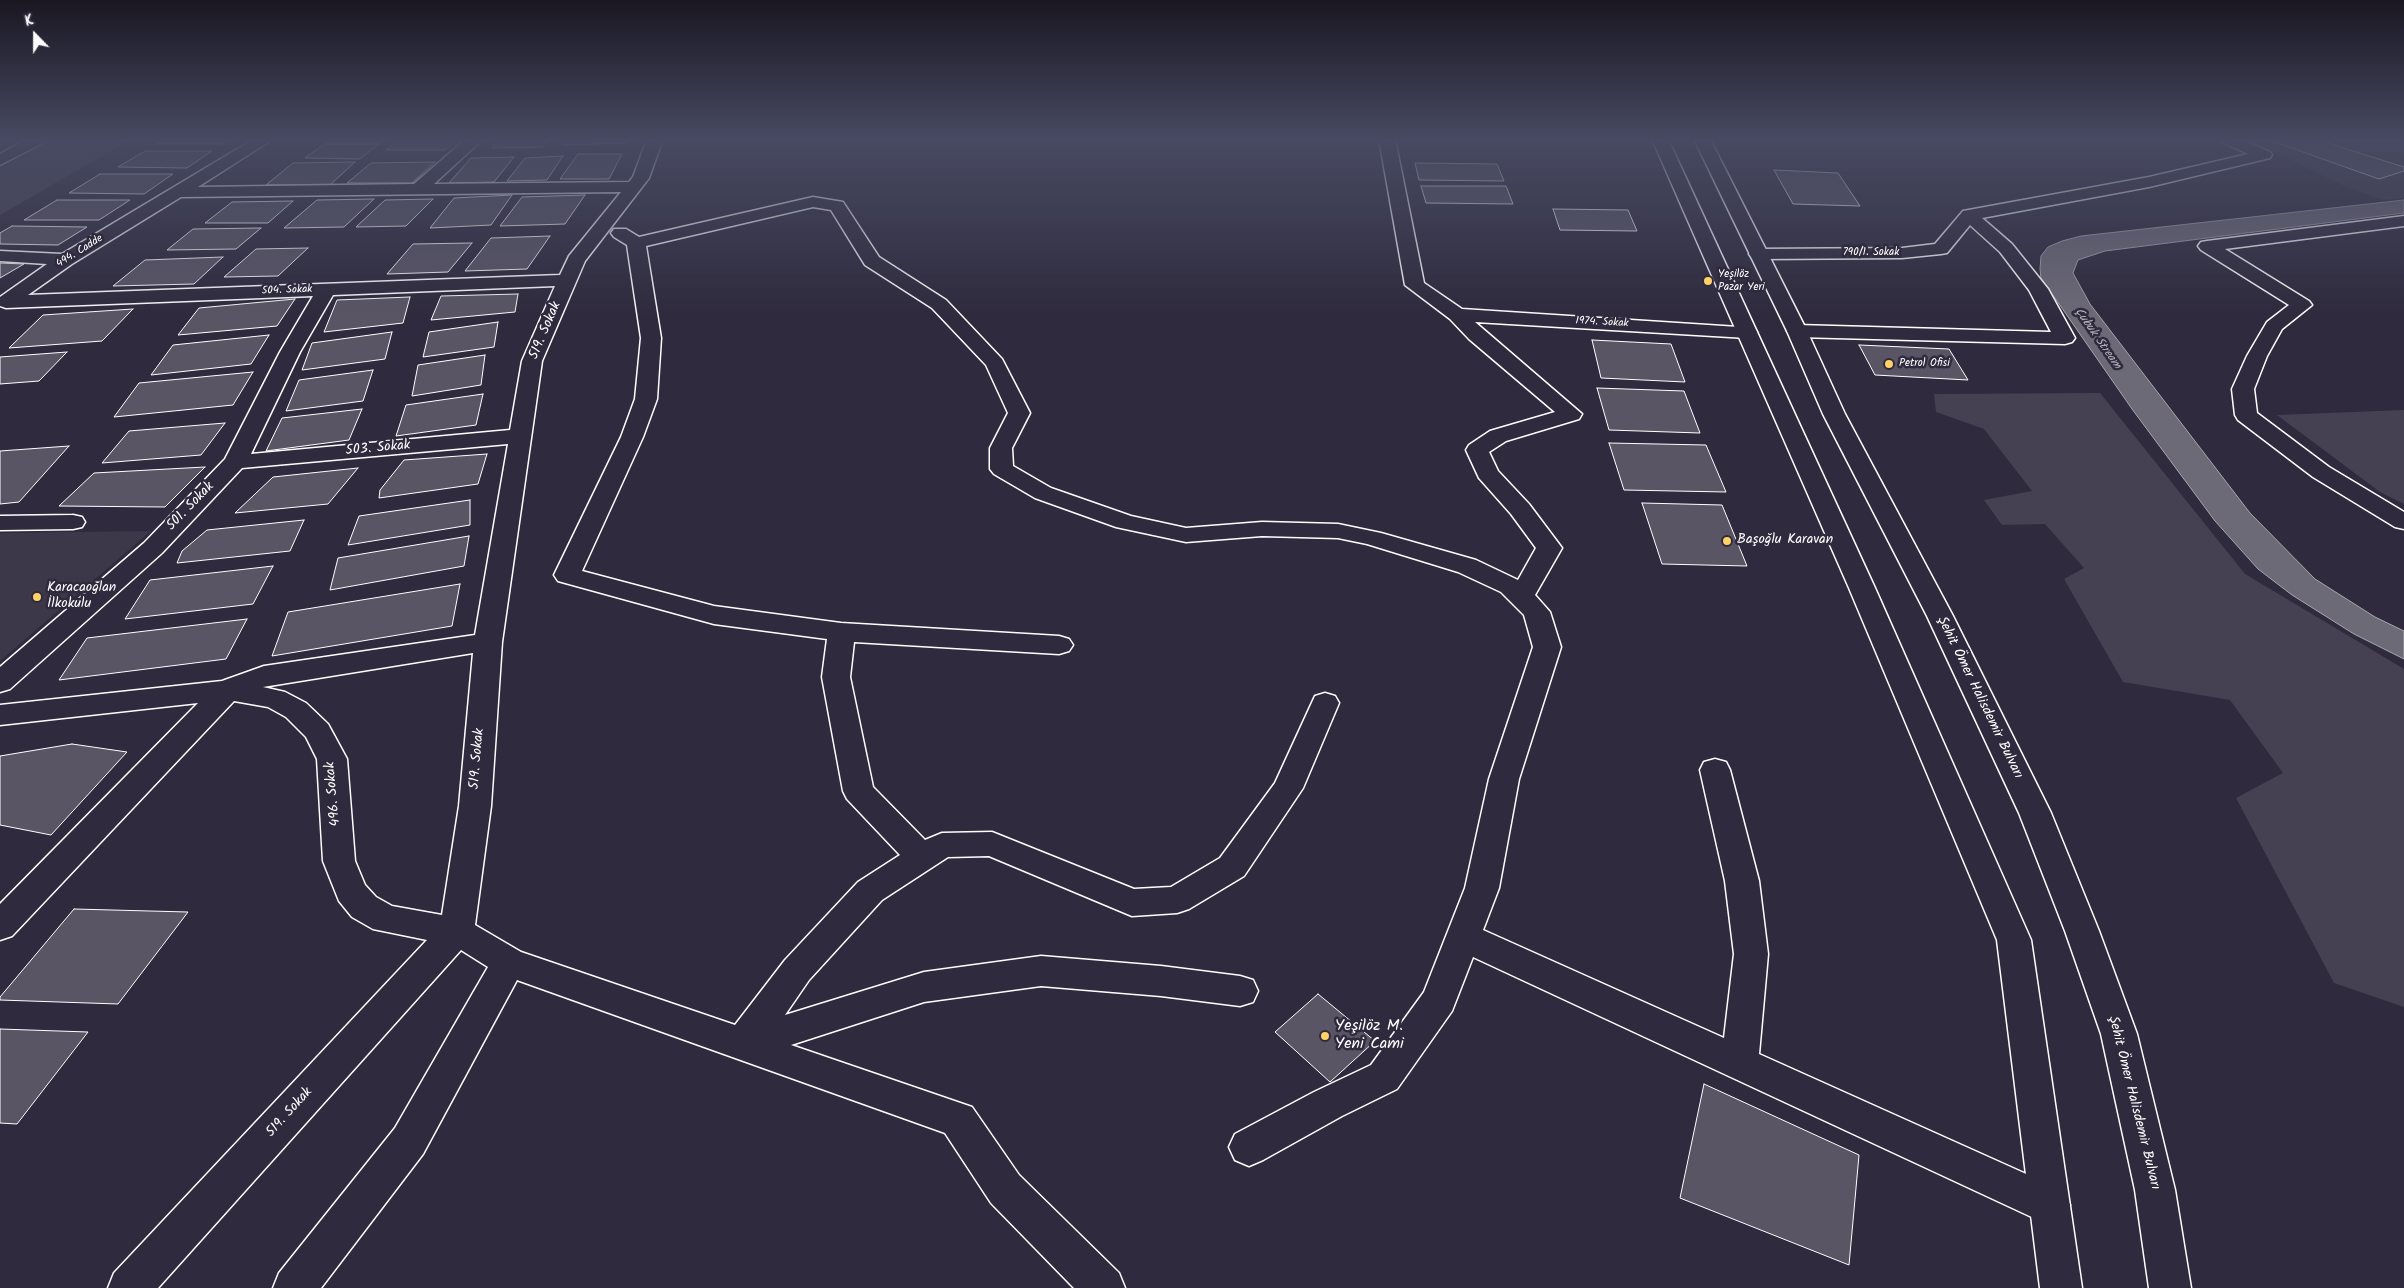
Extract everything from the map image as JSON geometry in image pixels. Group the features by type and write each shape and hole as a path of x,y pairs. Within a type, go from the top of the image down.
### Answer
{"main road":[{"name":"494. Cadde","path":"3,304 65,260 169,199"},
{"name":"519. Sokak","path":"129,1288 456,931 475,806 488,642 532,361 576,260 625,199"},
{"path":"1398,199 1414,284 1457,315 1476,335 1571,414 1498,436 1477,450 1487,472 1520,509 1549,548 1521,596"},
{"path":"1687,199 1862,588 2014,940 2061,1288"},
{"name":"Şehit Ömer Halisdemir Bulvarı","path":"1733,199 1797,331 1834,414 1940,616 2030,804 2082,931 2119,1034 2155,1190 2170,1288"},
{"path":"1969,215 2056,199"},
{"path":"605,224 636,243 813,202 837,206 872,261 939,304 995,363 1019,413 1001,448 1002,469 1042,493 1125,522 1186,535 1262,529 1338,532 1372,538 1467,566 1510,586 1537,612 1546,648 1504,779 1482,888 1439,1000 1384,1077 1328,1104 1249,1147"},
{"path":"1797,331 2065,338 2038,289 2017,262 2006,248 1969,215"},
{"name":"790/1. Sokak","path":"1758,254 1902,253 1941,249 1969,215"},
{"path":"2404,221 2207,246 2302,305 2274,326 2257,356 2243,389 2246,416 2322,472 2404,522"},
{"path":"636,243 651,338 646,399 632,437 567,575 714,615 841,632 1059,645"},
{"path":"0,256 65,260"},
{"name":"504. Sokak","path":"3,304 568,280"},
{"name":"501. Sokak","path":"0,682 152,548 235,462 290,352 328,289"},
{"name":"1974. Sokak","path":"1457,315 1747,332"},
{"name":"503. Sokak","path":"235,462 520,436"},
{"path":"0,524 73,522"},
{"path":"841,632 836,677 858,791 922,857"},
{"path":"0,926 228,690 244,682 264,676 488,642"},
{"name":"496. Sokak","path":"0,715 228,690 275,698 296,710 318,731 332,759 339,861 350,892 364,907 385,920 456,931"},
{"path":"743,1044 797,970 870,890 942,845 992,844 1132,902 1177,900 1232,868 1288,788 1326,703"},
{"path":"1715,770 1742,880 1751,954 1740,1062"},
{"path":"456,931 509,962 958,1120 1005,1189 1104,1288"},
{"path":"1464,937 2050,1205"},
{"path":"294,1288 409,1141 509,962"},
{"path":"743,1044 924,987 1041,971 1161,981 1240,991"}],"shaded area":[{"path":"0,199 28,199 0,215"},
{"path":"2100,393 2245,574 2404,669 2404,1007 2334,983 2236,798 2283,773 2230,700 2123,682 2064,579 2084,568 2045,524 2002,525 1984,500 2032,491 1984,429 1936,412 1934,394"},
{"path":"2404,410 2404,504 2380,492 2277,415"},
{"name":"Karacaoğlan İlkokulu","path":"151,531 0,661 0,533"}],"water":[{"name":"Çubuk Stream","path":"2404,200 2404,213 2105,251 2078,260 2073,273 2090,304 2250,513 2315,579 2375,617 2404,631 2404,659 2354,634 2292,595 2258,569 2215,521 2132,409 2041,278 2040,269 2041,256 2048,247 2081,236"}],"building":[{"path":"374,199 344,227 284,228 317,200"},
{"path":"433,199 406,226 356,227 385,200"},
{"path":"453,199 509,199 491,225 430,228"},
{"path":"520,199 582,199 565,224 500,226"},
{"path":"1425,199 1511,199 1513,204 1426,203"},
{"path":"1790,199 1855,199 1860,206 1793,204"},
{"path":"57,200 130,200 99,220 24,220"},
{"path":"293,201 268,223 205,223 232,202"},
{"path":"1553,209 1628,210 1637,231 1560,230"},
{"path":"12,226 87,227 58,245 0,244 0,233"},
{"path":"261,228 236,249 167,250 193,229"},
{"path":"550,236 527,269 465,271 491,238"},
{"path":"472,243 448,272 387,274 413,244"},
{"path":"308,248 278,276 224,277 256,249"},
{"path":"223,257 194,284 113,286 145,260"},
{"path":"0,263 24,264 0,278"},
{"path":"518,294 515,312 431,320 441,296"},
{"path":"410,297 403,323 324,332 337,300"},
{"path":"295,299 277,326 178,335 199,308"},
{"path":"133,309 102,341 9,348 43,315"},
{"path":"498,322 494,347 423,357 429,332"},
{"path":"392,332 385,359 302,370 312,343"},
{"path":"269,335 251,364 151,375 173,345"},
{"path":"1592,340 1671,344 1685,382 1601,378"},
{"path":"1859,345 1949,349 1968,380 1875,375"},
{"path":"67,352 39,381 0,384 0,357"},
{"path":"485,355 481,385 412,396 418,365"},
{"path":"373,370 363,401 286,411 299,380"},
{"path":"253,372 233,405 114,417 139,383"},
{"path":"1597,388 1684,391 1700,433 1609,430"},
{"path":"483,394 476,425 396,436 406,405"},
{"path":"362,409 349,440 266,451 282,418"},
{"path":"225,423 201,455 102,463 129,431"},
{"path":"1609,443 1706,445 1726,492 1624,490"},
{"path":"69,446 19,502 0,504 0,451"},
{"path":"487,454 478,484 379,498 380,490 404,460"},
{"path":"205,467 165,507 59,506 94,473"},
{"path":"358,468 328,504 235,513 273,477"},
{"path":"470,500 470,525 348,545 359,516"},
{"path":"1642,503 1722,505 1747,566 1662,564"},
{"path":"304,520 290,551 177,563 182,551 207,530"},
{"path":"469,536 464,566 330,590 338,558"},
{"path":"273,566 253,604 125,619 150,580"},
{"path":"460,584 452,626 272,656 288,612"},
{"path":"247,619 226,659 59,680 87,638"},
{"path":"72,744 127,752 51,835 0,825 0,756"},
{"path":"74,909 188,912 118,1004 0,1000 0,997"},
{"name":"Yeşilöz M. Yeni Cami","path":"1318,994 1375,1041 1330,1082 1275,1032"},
{"path":"0,1029 88,1032 17,1124 0,1123"},
{"path":"1704,1084 1859,1155 1849,1265 1680,1198"}],"place":[{"name":"Yeşilöz Pazar Yeri","path":"1708,281"},
{"name":"Petrol Ofisi","path":"1889,364"},
{"name":"Başoğlu Karavan","path":"1727,541"},
{"name":"Karacaoğlan İlkokulu","path":"37,597"},
{"name":"Yeşilöz M. Yeni Cami","path":"1325,1036"}]}
